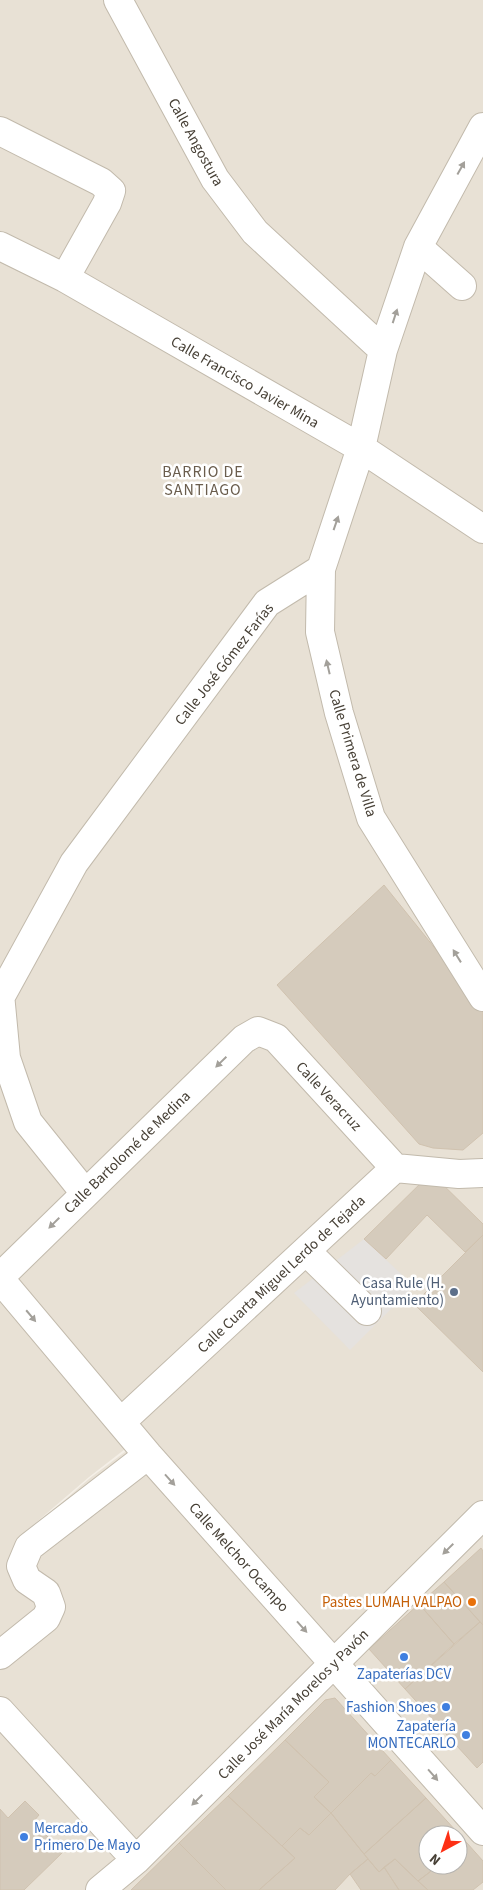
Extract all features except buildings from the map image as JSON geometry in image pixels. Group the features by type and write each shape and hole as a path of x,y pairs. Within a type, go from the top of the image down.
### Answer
{"street":[{"name":"Calle Angostura","path":"118,0 215,179 255,232 383,350"},
{"path":"321,569 361,448 383,350 418,247 483,127"},
{"path":"0,131 101,182 111,191 107,203 65,278"},
{"name":"Calle Francisco Javier Mina","path":"0,246 65,278 361,448 483,529"},
{"path":"418,247 462,286"},
{"name":"Calle José Gómez Farías","path":"0,995 74,863 267,603 321,569"},
{"name":"Calle Primera de Villa","path":"321,569 320,632 339,713 371,818 483,997"},
{"path":"0,995 6,1058 28,1122 84,1193"},
{"name":"Calle Bartolomé de Medina","path":"0,1278 84,1193 244,1040 258,1031"},
{"name":"Calle Veracruz","path":"258,1031 276,1038 395,1168"},
{"path":"395,1168 471,1174 483,1155"},
{"name":"Calle Cuarta Miguel Lerdo de Tejada","path":"121,1422 395,1168"},
{"path":"306,1251 367,1311"},
{"name":"Calle Melchor Ocampo","path":"0,1278 148,1455 483,1832"},
{"path":"0,1656 46,1618 52,1607 46,1593 27,1580 21,1566 29,1546 148,1455"},
{"name":"Calle José María Morelos y Pavón","path":"100,1890 136,1860 483,1515"},
{"path":"0,1711 136,1860"}],"shaded area":[{"path":"0,0 483,0 483,1160 415,1161 120,1414 138,1439 89,1477 18,1538 30,1572 20,1539 90,1478 141,1440 122,1415 415,1162 483,1161 483,1890 0,1890"},
{"path":"364,1239 414,1286 350,1350 294,1293"}],"place":[{"name":"Casa Rule (H. Ayuntamiento)","path":"454,1292"},
{"name":"Pastes LUMAH VALPAO","path":"472,1602"},
{"name":"Zapaterías DCV","path":"404,1657"},
{"name":"Fashion Shoes","path":"446,1707"},
{"name":"Zapatería MONTECARLO","path":"466,1735"},
{"name":"Mercado Primero De Mayo","path":"24,1837"}],"district":[{"name":"BARRIO DE SANTIAGO","path":"203,480"}]}
